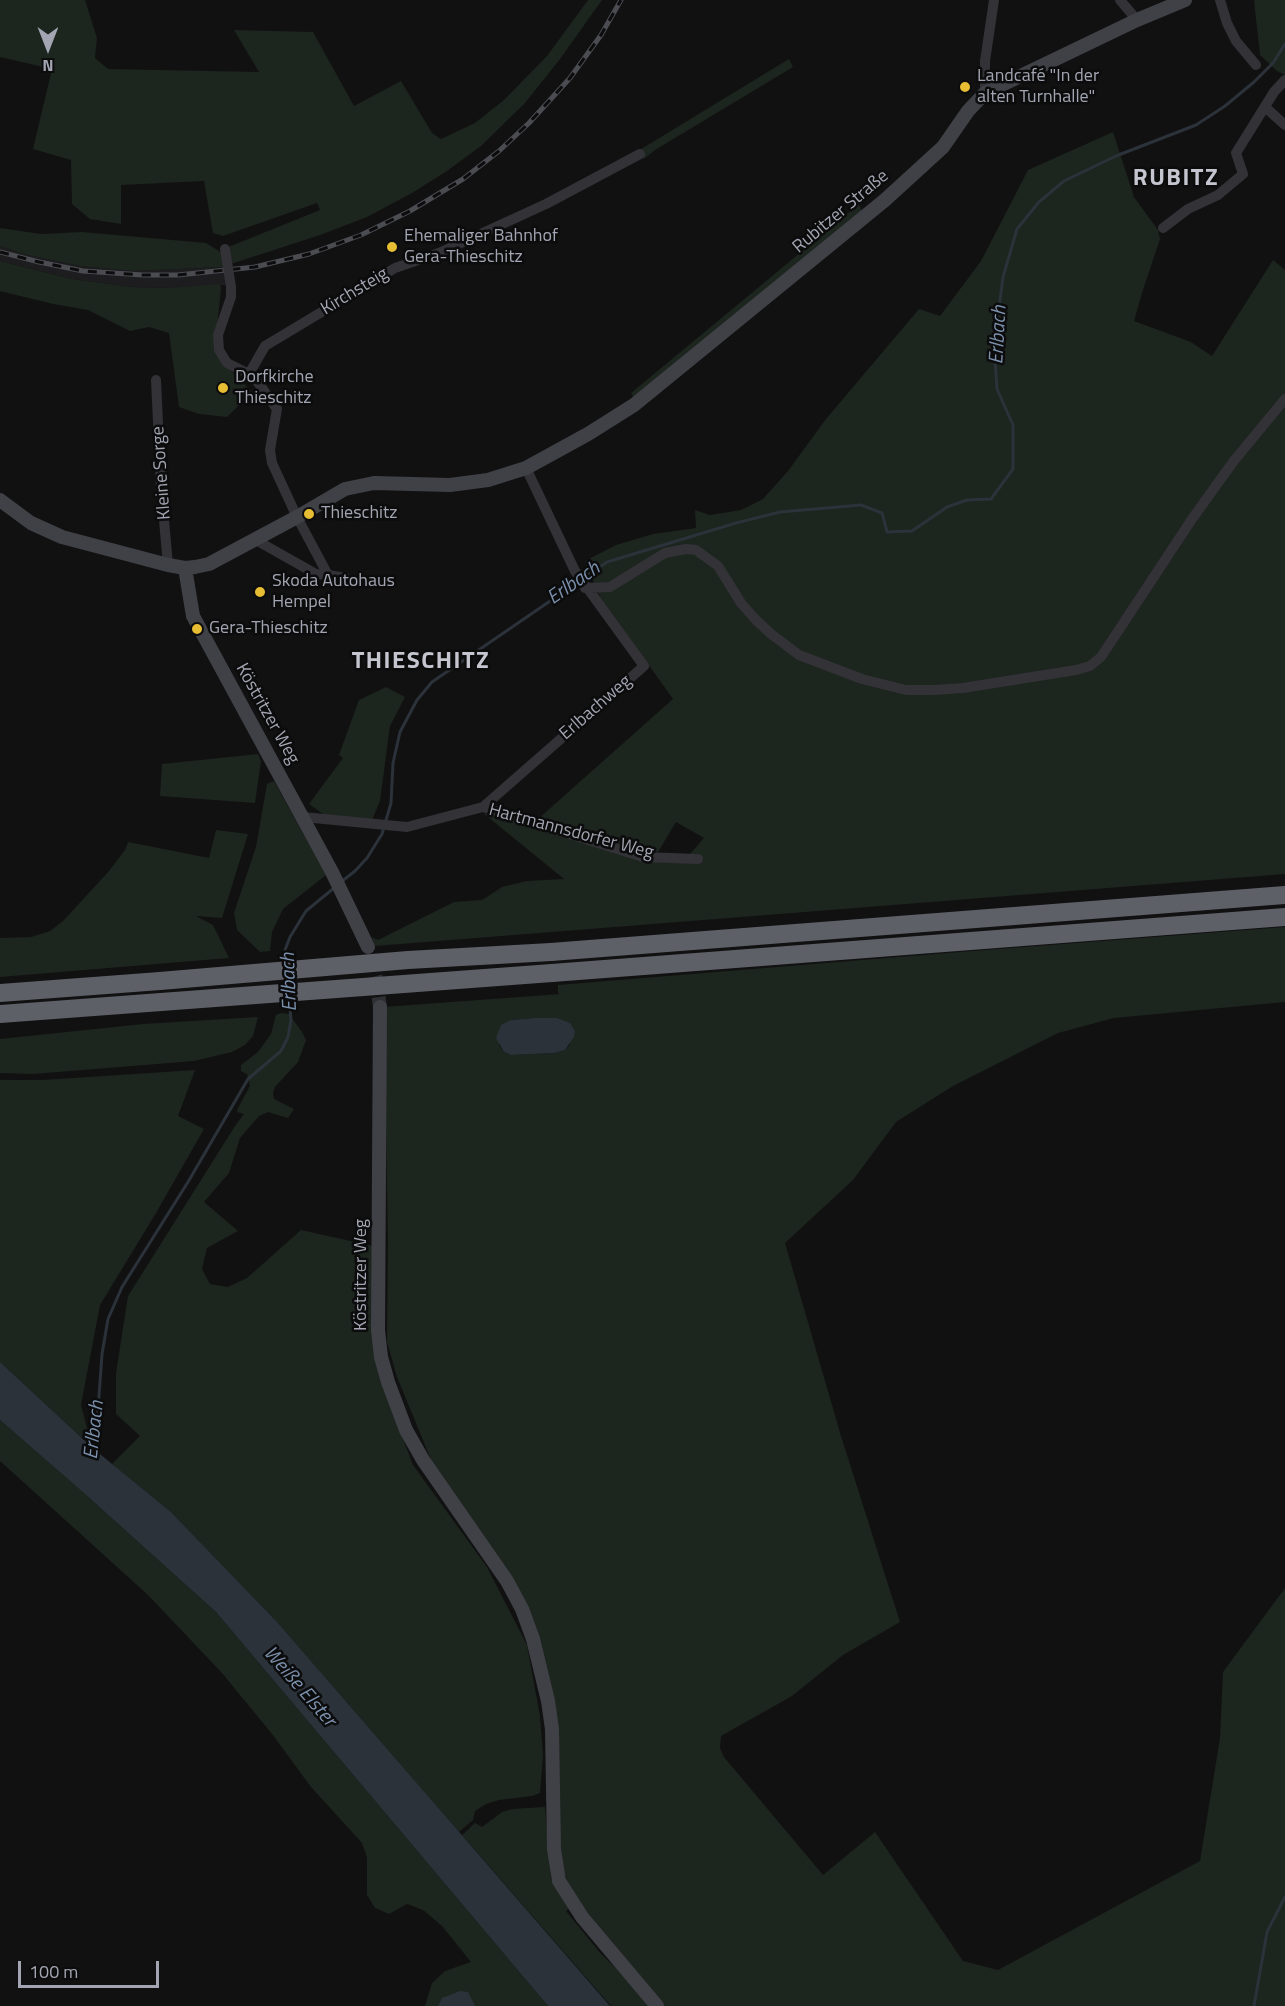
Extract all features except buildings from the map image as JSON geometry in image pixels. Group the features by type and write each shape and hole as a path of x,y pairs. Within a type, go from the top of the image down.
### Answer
{"highway":[{"path":"0,993 408,960 551,952 1285,895"},
{"path":"0,1014 1285,917"}],"main road":[{"path":"985,93 1137,20 1185,0"},
{"name":"Rubitzer Straße","path":"185,568 209,564 297,518 345,489 374,483 450,485 488,480 526,468 588,434 634,405 885,200 943,147 968,111 985,93"},
{"path":"0,500 31,523 62,537 185,568"},
{"name":"Köstritzer Weg","path":"185,568 193,616 303,817 368,947"},
{"name":"Köstritzer Weg","path":"380,1007 378,1330 381,1357 406,1430 423,1460 491,1556 522,1609 540,1664 548,1701 552,1730 554,1849 560,1881 582,1917 657,2006"}],"street":[{"path":"985,93 985,61 994,0"},
{"path":"1120,0 1137,20"},
{"path":"1220,0 1236,42 1256,65"},
{"path":"1163,228 1188,209 1218,195 1243,174 1236,153 1274,92 1285,80"},
{"path":"1265,107 1285,125"},
{"name":"Kirchsteig","path":"249,374 265,346 395,268 439,253 546,204 640,154"},
{"path":"225,249 231,297 218,335 219,350 227,363 249,374 257,381 276,409 270,450 272,463 297,518 328,574"},
{"name":"Kleine Sorge","path":"156,380 161,487 168,565"},
{"path":"584,585 610,587 665,554 686,549 696,550 718,566 741,603 771,633 800,655 862,679 906,690 934,690 963,688 1076,670 1090,666 1101,657 1192,519 1233,462 1285,399"},
{"name":"Erlbachweg","path":"483,807 644,666 575,571 526,468"},
{"path":"254,539 316,574 346,578"},
{"name":"Hartmannsdorfer Weg","path":"303,817 407,827 483,807 643,856 698,859"}],"shaded area":[{"path":"0,0 85,0 97,38 95,58 108,69 259,72 234,30 313,32 354,106 401,81 432,133 441,139 475,123 504,100 547,56 588,0 602,0 525,103 481,146 447,171 367,217 231,264 226,248 320,210 317,203 223,236 213,233 204,181 121,185 121,224 90,219 72,204 71,160 33,149 52,69 0,57"},
{"path":"1254,0 1285,0 1285,75 1277,71 1260,55"},
{"path":"789,59 793,67 655,150 644,159 638,151"},
{"path":"1113,132 1134,197 1158,230 1160,239 1134,321 1191,342 1212,356 1273,260 1285,270 1285,874 375,946 372,937 378,940 454,902 482,900 502,887 527,881 564,879 483,813 643,859 689,855 704,838 676,822 658,852 644,852 538,819 673,699 600,597 585,561 616,545 653,534 696,528 695,510 710,515 741,510 763,499 788,471 826,419 919,309 940,316 981,261 1028,170"},
{"path":"859,204 866,222 639,408 631,393"},
{"path":"0,228 41,234 82,232 206,243 222,253 224,267 132,271 80,266 23,254 0,246"},
{"path":"0,246 23,254 80,266 132,271 224,267 227,285 132,287 72,279 0,261"},
{"path":"0,261 72,279 132,287 167,288 220,284 216,338 225,364 252,392 227,417 199,414 179,407 169,333 149,327 130,331 88,310 0,291"},
{"path":"386,687 405,697 390,726 380,801 372,820 326,816 309,804 343,758 339,755 359,700"},
{"path":"258,754 261,761 255,803 160,796 162,764"},
{"path":"274,781 326,875 283,909 272,932 270,951 260,952 237,930 234,913 256,847 267,784"},
{"path":"216,830 248,834 222,918 196,916 213,925 229,958 0,977 0,938 31,937 50,931 63,921 109,871 125,850 128,842 209,858"},
{"path":"1285,927 1285,1002 1114,1018 1058,1033 953,1086 896,1122 853,1180 785,1243 841,1436 900,1622 843,1655 792,1696 721,1736 720,1748 724,1757 823,1875 875,1832 963,1961 998,1970 1200,1861 1220,1738 1223,1672 1285,1588 1285,2006 665,2006 572,1894 562,1867 559,1826 559,1743 552,1693 541,1644 432,1462 397,1377 387,1342 388,1245 384,1007 560,994 558,985","holes":["557,1018 570,1044 565,1050 555,1053 511,1055 504,1052 499,1045 511,1020"]},
{"path":"289,1014 306,1040 298,1062 275,1087 273,1093 274,1099 294,1109 288,1118 268,1112 259,1116 240,1138 229,1173 204,1202 238,1231 207,1248 202,1269 210,1284 228,1287 247,1278 301,1230 373,1246 381,1381 413,1465 487,1567 527,1645 540,1716 543,1755 540,1793 486,1804 475,1811 473,1820 459,1832 278,1623 171,1512 112,1464 140,1436 116,1414 116,1373 128,1296 244,1114 237,1112 250,1086 247,1074 241,1071 241,1065 258,1052 271,1034 276,1015"},
{"path":"258,1017 253,1036 245,1045 232,1052 194,1061 33,1074 0,1073 0,1039 143,1024"},
{"path":"195,1070 178,1116 204,1129 100,1305 81,1405 92,1447 0,1362 0,1080 43,1080"},
{"path":"0,1420 216,1612 548,2006 425,2006 432,1983 445,1971 471,1962 442,1926 423,1910 407,1904 389,1914 375,1908 367,1895 367,1857 362,1843 311,1787 272,1734 222,1673 148,1595 0,1461"},
{"path":"545,1807 551,1879 569,1908 566,1911 601,1954 652,2006 611,2006 462,1835 475,1823 482,1827 502,1812 512,1809"}],"water":[{"path":"557,1018 570,1023 575,1031 574,1037 565,1050 555,1053 511,1055 504,1052 496,1038 501,1025 511,1020"},
{"name":"Weiße Elster","path":"0,1362 95,1450 171,1512 278,1623 610,2006 548,2006 216,1612 0,1420"},
{"path":"460,1991 468,1992 475,2006 438,2006 442,1998"}],"waterway":[{"name":"Erlbach","path":"341,882 367,858 382,834 391,803 393,763 400,732 417,700 432,682 607,562 780,512 861,505 882,513 887,532 912,531 947,507 967,500 991,499 1013,469 1013,425 997,389 994,347 1003,277 1017,229 1039,202 1064,181 1116,156 1196,125 1225,106 1273,63 1285,44"},
{"name":"Erlbach","path":"286,965 285,950 306,911 334,888"},
{"name":"Erlbach","path":"95,1452 102,1354 108,1319 122,1287 188,1182 248,1079 281,1051 288,1037 291,1020 289,998"},
{"path":"1254,2006 1267,1932 1285,1897"}],"tunnel":[{"path":"370,956 380,1007"}],"railway":[{"path":"0,252 83,271 178,275 255,267 309,254 361,235 410,211 463,179 499,151 529,123 570,78 601,35 621,0"}],"place":[{"name":"Landcafé \"In der alten Turnhalle\"","path":"965,87"},
{"name":"Ehemaliger Bahnhof Gera-Thieschitz","path":"392,247"},
{"name":"Dorfkirche Thieschitz","path":"223,388"},
{"name":"Thieschitz","path":"309,514"},
{"name":"Skoda Autohaus Hempel","path":"260,592"},
{"name":"Gera-Thieschitz","path":"197,629"}],"district":[{"name":"RUBITZ","path":"1176,179"},
{"name":"THIESCHITZ","path":"421,662"}]}
